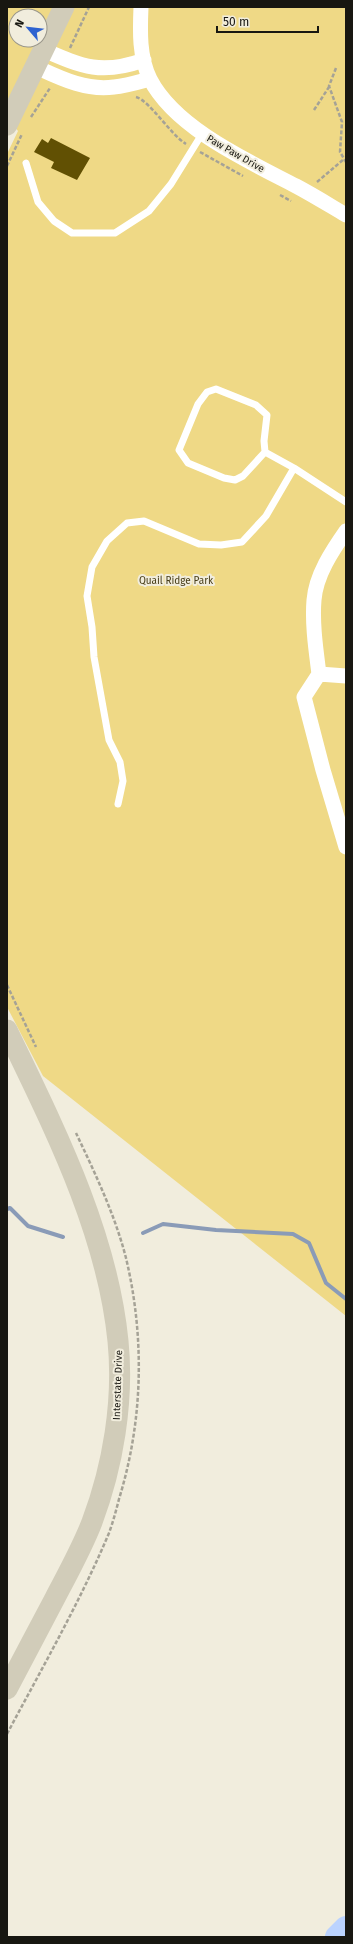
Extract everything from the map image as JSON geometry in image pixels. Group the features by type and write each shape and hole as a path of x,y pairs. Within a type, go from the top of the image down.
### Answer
{"main road":[{"path":"7,125 64,7"},
{"name":"Interstate Drive","path":"7,1030 72,1172 98,1243 115,1318 119,1367 115,1429 101,1492 92,1521 72,1565 7,1689"}],"street":[{"path":"40,58 106,69 122,67 147,69 141,40 141,7"},
{"name":"Paw Paw Drive","path":"147,69 162,97 176,113 202,134 346,215"},
{"path":"346,531 333,549 322,573 314,600 319,674 304,697 323,770 346,846"},
{"path":"319,674 346,676"}],"lane":[{"path":"26,163 38,202 54,221 72,233 115,233 149,211 171,184 202,134"},
{"path":"216,389 256,405 267,414 264,441 265,452 243,476 235,480 224,478 188,463 179,450 198,404 207,392 216,389"},
{"path":"265,452 294,468 346,502"},
{"path":"118,804 123,781 120,762 109,740 94,657 92,627 87,596 92,567 107,541 127,523 144,521 199,544 222,545 242,542 266,516 294,468"}],"path":[{"path":"314,110 329,86 336,68"},
{"path":"329,86 342,122 340,152 346,162"},
{"path":"7,985 38,1051"},
{"path":"7,1734 89,1578 110,1532 125,1479 135,1431 140,1380 137,1321 126,1258 112,1214 75,1130"}],"green space":[{"name":"Quail Ridge Park","path":"7,7 346,7 346,1316 43,1076 7,1007 7,154 18,131 7,117"}],"building":[{"path":"51,138 90,158 77,180 51,168 54,162 34,152 42,139 48,143"}],"waterway":[{"path":"7,1209 10,1208 28,1226 63,1237"},
{"path":"143,1233 163,1224 216,1230 293,1234 309,1243 326,1283 346,1299"},
{"path":"337,1937 346,1928"}]}
